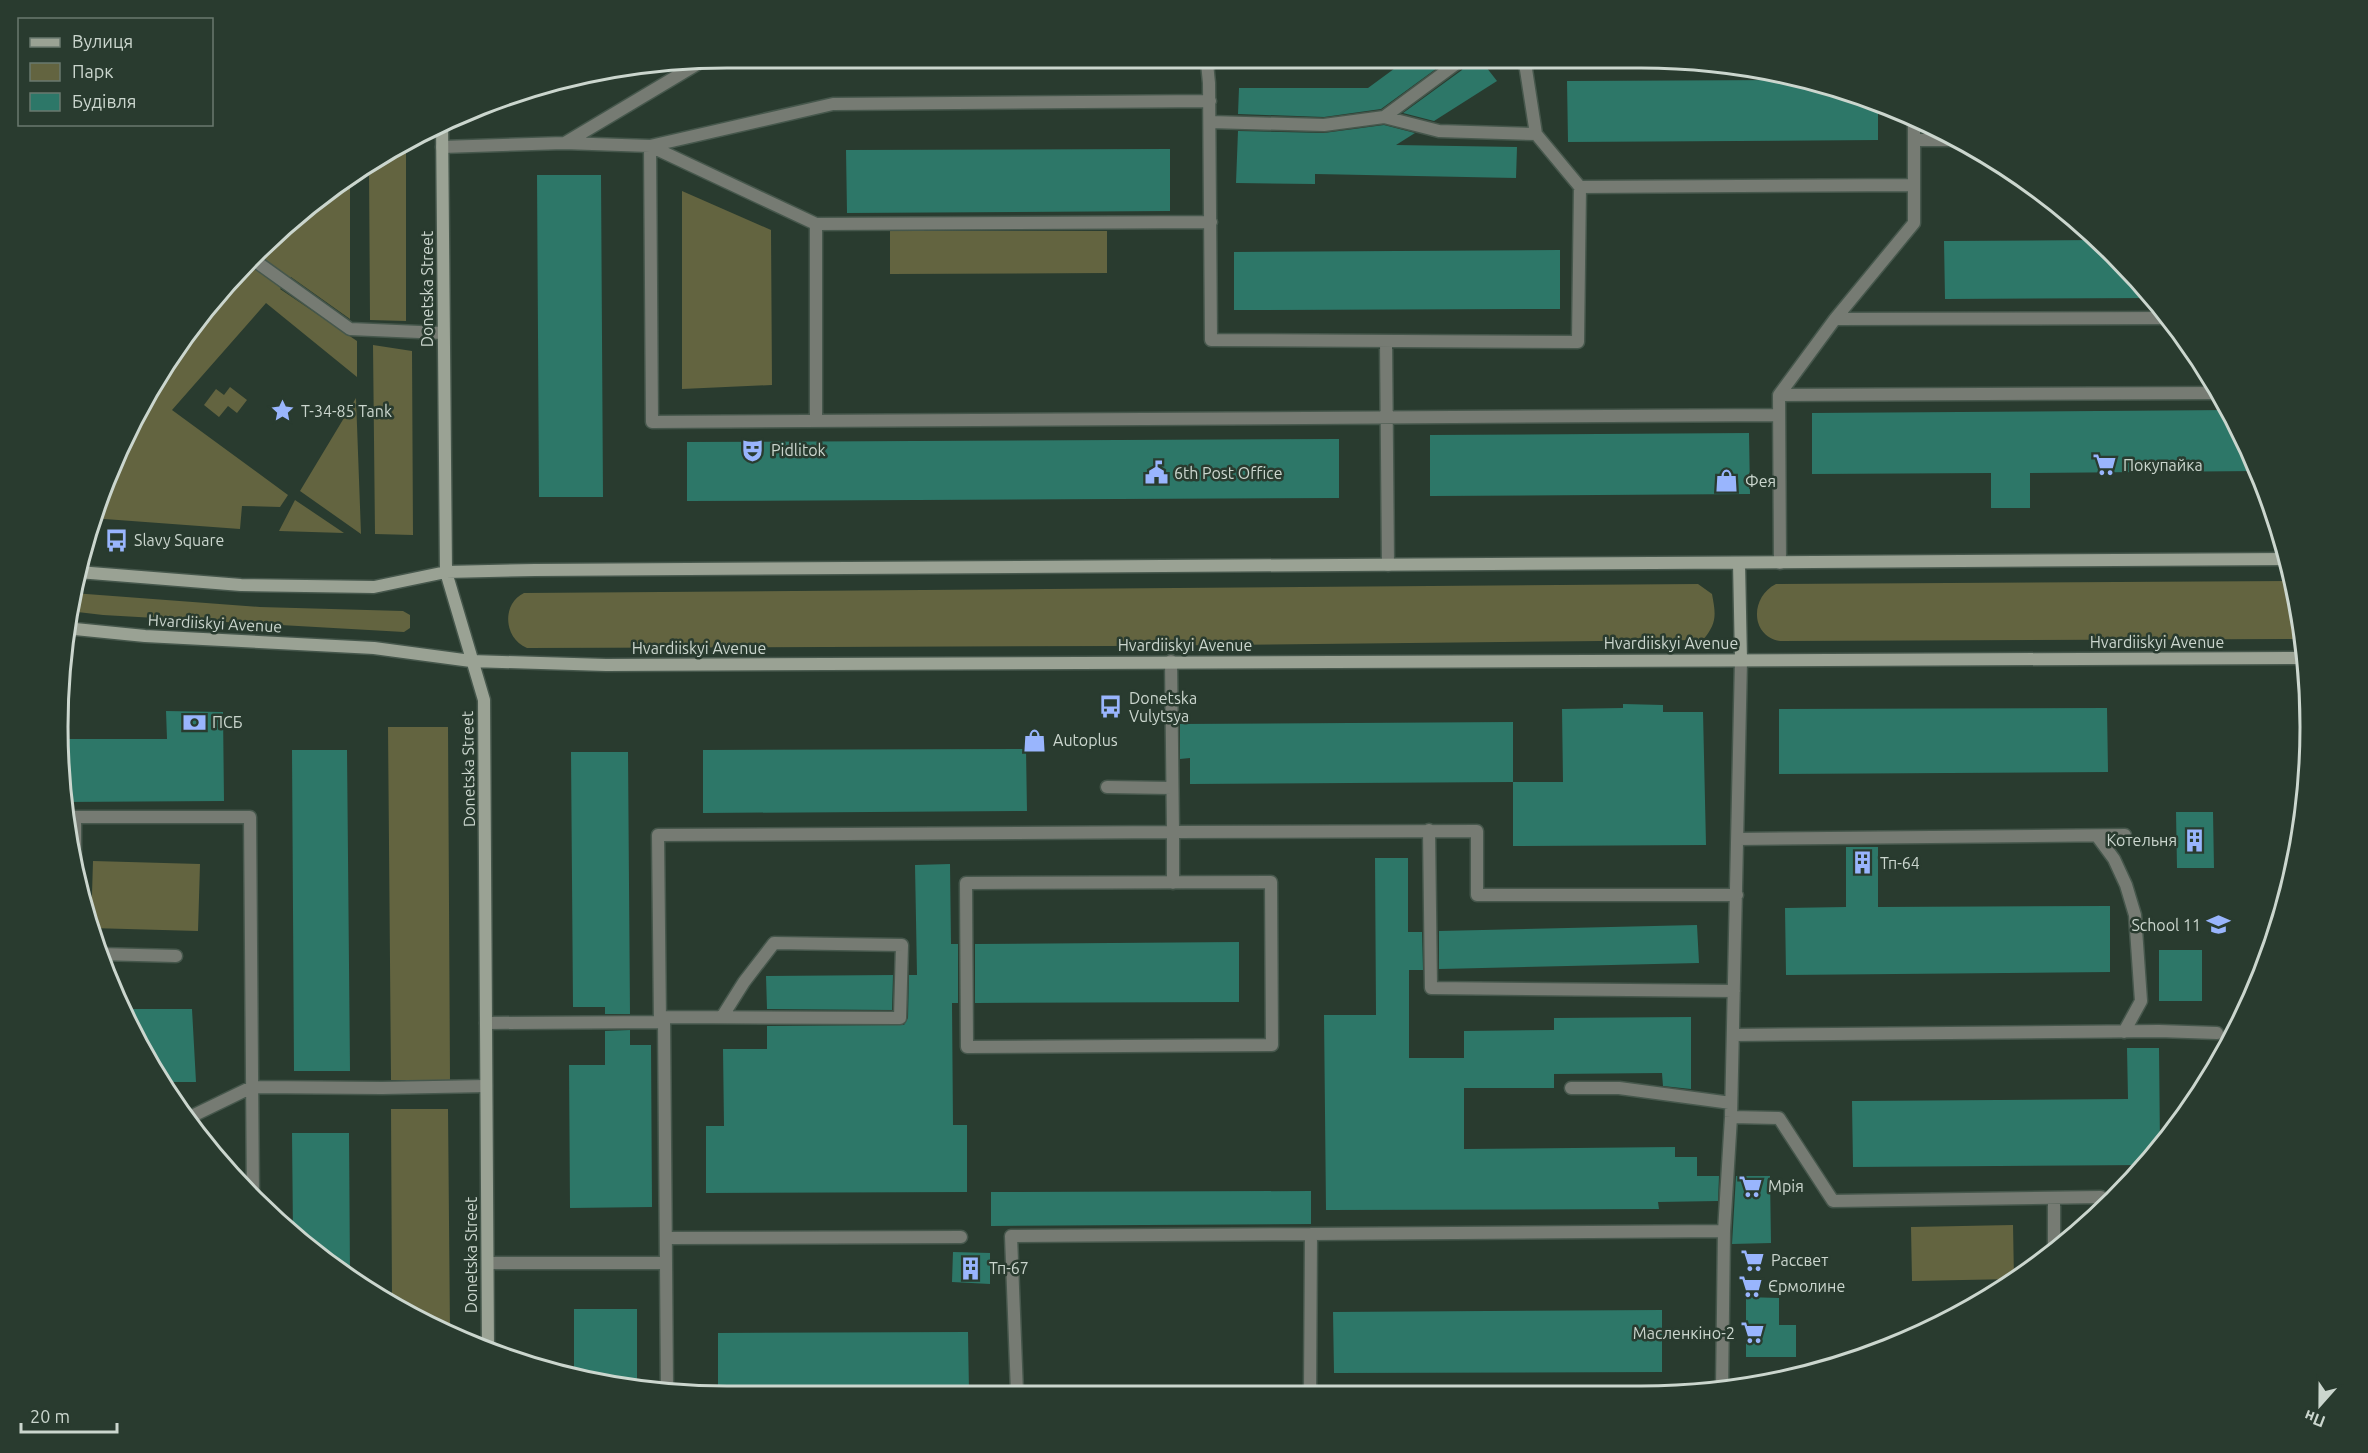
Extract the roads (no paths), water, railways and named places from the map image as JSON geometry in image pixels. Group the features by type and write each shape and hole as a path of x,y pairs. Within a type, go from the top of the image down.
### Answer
{"main road":[{"name":"Donetska Street","path":"442,132 446,572 483,700 488,1340"},
{"path":"86,573 241,585 374,587 446,572 535,570 2279,559"},
{"path":"1739,563 1741,660"},
{"name":"Hvardiiskyi Avenue","path":"75,629 145,636 374,648 471,661 606,665 2297,658"}],"lane":[{"path":"1207,68 1210,101 1211,340 1578,342 1580,187 1536,134 1526,68"},
{"path":"1384,117 1449,68"},
{"path":"564,143 689,69"},
{"path":"442,147 564,143 650,146 832,104 1210,101"},
{"path":"1210,122 1324,125 1384,117 1439,131 1536,134"},
{"path":"1780,562 1779,395 1835,319 1914,223 1914,127"},
{"path":"1914,140 1942,140"},
{"path":"650,146 816,224 1210,222"},
{"path":"650,146 652,422 1779,415"},
{"path":"1580,187 1914,185"},
{"path":"816,224 816,421"},
{"path":"259,263 350,329 443,333"},
{"path":"1835,319 2158,318"},
{"path":"1386,341 1388,565"},
{"path":"1779,395 2210,393"},
{"path":"1722,1381 1724,1232 1731,1117 1737,896 1741,660"},
{"path":"1171,661 1173,883"},
{"path":"1107,787 1172,788"},
{"path":"74,817 250,817 253,1184"},
{"path":"1429,830 1431,988 1734,991"},
{"path":"667,1383 664,1022 660,1019 658,835 1477,831 1478,895 1737,896"},
{"path":"1738,839 2125,835"},
{"path":"2097,836 2114,859 2126,885 2135,915 2141,1001 2124,1032"},
{"path":"1271,882 1272,1045 967,1047 966,884 1173,883 1271,882"},
{"path":"486,1023 722,1017 900,1018 902,945 774,943 744,982 722,1017"},
{"path":"108,954 176,956"},
{"path":"1733,1035 2217,1033"},
{"path":"195,1115 252,1087 486,1086"},
{"path":"1571,1088 1619,1088 1731,1104"},
{"path":"1731,1117 1779,1118 1833,1201 2102,1197"},
{"path":"2054,1198 2054,1240"},
{"path":"1017,1386 1011,1236 1724,1232"},
{"path":"1310,1386 1311,1233"},
{"path":"666,1238 961,1237"},
{"path":"488,1263 666,1263"}],"place":[{"name":"T-34-85 Tank","path":"283,411"},
{"name":"Pidlitok","path":"753,450"},
{"name":"Покупайка","path":"2105,465"},
{"name":"6th Post Office","path":"1156,473"},
{"name":"Фея","path":"1727,481"},
{"name":"Slavy Square","path":"116,540"},
{"name":"Donetska Vulytsya","path":"1111,707"},
{"name":"ПСБ","path":"194,722"},
{"name":"Autoplus","path":"1035,740"},
{"name":"Котельня","path":"2195,840"},
{"name":"Тп-64","path":"1862,863"},
{"name":"School 11","path":"2219,925"},
{"name":"Мрія","path":"1750,1186"},
{"name":"Рассвет","path":"1753,1260"},
{"name":"Тп-67","path":"971,1268"},
{"name":"Єрмолине","path":"1750,1286"},
{"name":"Масленкіно-2","path":"1753,1333"}]}
